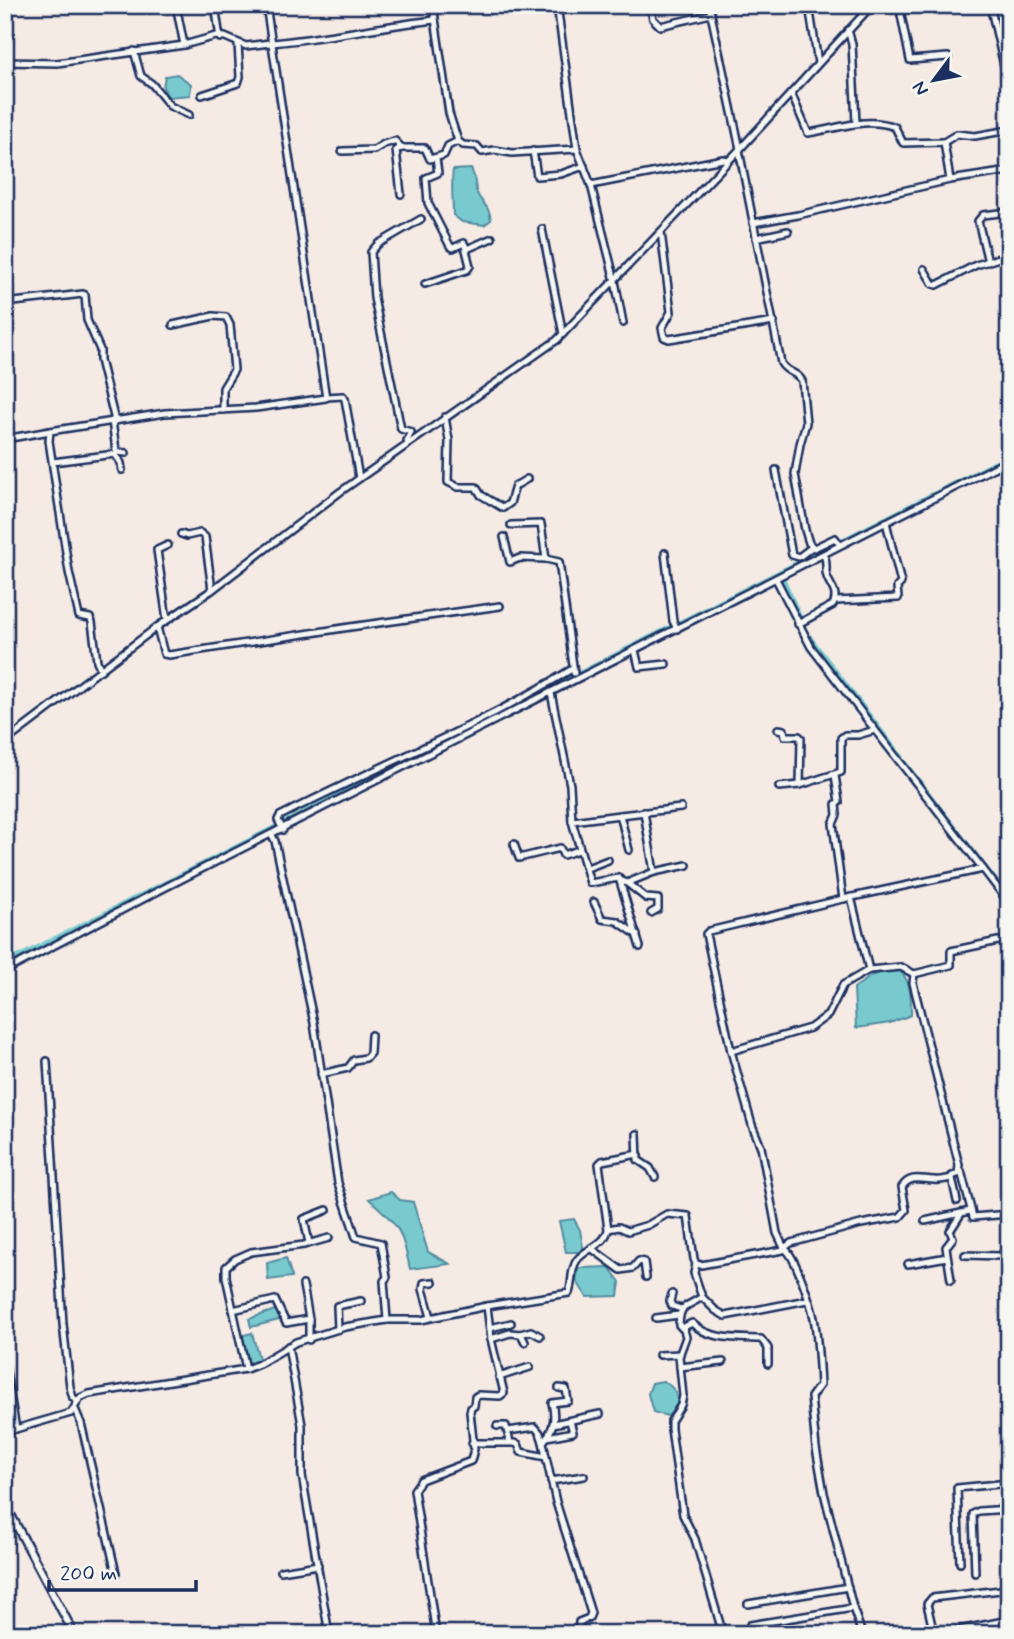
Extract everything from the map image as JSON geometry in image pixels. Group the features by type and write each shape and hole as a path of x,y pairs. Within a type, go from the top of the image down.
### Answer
{"street":[{"path":"176,5 184,45"},
{"path":"215,5 220,38"},
{"path":"265,5 326,397"},
{"path":"433,5 449,113 458,141 463,145 477,146 482,152 578,149"},
{"path":"556,5 578,149 591,185 623,323"},
{"path":"650,5 653,19 660,26 711,14"},
{"path":"709,5 783,367 800,376 803,381 806,423 795,474 805,530 812,547"},
{"path":"809,5 818,63"},
{"path":"5,742 359,478 563,334 740,149 872,5"},
{"path":"899,5 910,60 948,57"},
{"path":"990,5 1009,87"},
{"path":"5,62 49,64 184,45 216,36 246,46 327,38 435,20"},
{"path":"848,30 852,44 856,123"},
{"path":"202,94 238,83 238,44"},
{"path":"134,51 141,76 152,84 170,106 188,115"},
{"path":"791,93 808,133 856,123 892,125 897,128 904,143 944,142 957,134 975,136 1009,130"},
{"path":"342,151 374,150 396,141 401,148"},
{"path":"401,194 396,150 425,148 430,159 444,155 447,146 458,141"},
{"path":"944,142 950,180"},
{"path":"533,151 537,176 561,174 583,166"},
{"path":"436,158 438,173 426,178 428,203 450,246 453,248 464,243"},
{"path":"591,185 729,160"},
{"path":"753,223 950,180 1009,171"},
{"path":"988,262 978,220 983,215 1009,212"},
{"path":"406,444 411,432 401,429 374,298 371,252 378,244 421,219"},
{"path":"542,229 563,334"},
{"path":"756,239 788,230"},
{"path":"661,232 671,312 662,328 664,337 669,339 774,322"},
{"path":"464,243 467,249 492,238"},
{"path":"425,284 467,270 470,266 464,243"},
{"path":"924,269 933,284 937,285 1009,255"},
{"path":"5,303 85,295 87,320 100,350 116,450 126,453"},
{"path":"173,325 221,315 228,320 234,370 223,388 223,410"},
{"path":"5,439 165,413 279,406 343,396 359,478"},
{"path":"445,417 449,440 448,482 458,487 477,488 481,495 503,508 510,503 515,486 527,479"},
{"path":"50,431 49,440 69,572 79,616 89,617 92,622 97,661 101,670"},
{"path":"53,463 115,454 122,470"},
{"path":"776,470 792,555 799,557 812,547 838,542 886,522 1009,460"},
{"path":"836,601 898,598 897,587 901,583 886,522"},
{"path":"511,525 541,524 546,559"},
{"path":"181,534 187,536 200,533 205,537 212,590"},
{"path":"504,537 510,562 520,558 559,562 572,670 576,678"},
{"path":"5,971 272,835 281,825 635,650 676,625 780,577 824,554 838,542"},
{"path":"167,620 157,550 168,545"},
{"path":"665,552 676,625"},
{"path":"802,623 836,601 836,591 826,575 828,564 824,554"},
{"path":"780,577 811,647 1009,903"},
{"path":"157,627 161,650 169,655 500,606"},
{"path":"635,650 639,667 666,664"},
{"path":"281,825 280,816 481,721 572,670"},
{"path":"551,692 570,785 572,821 590,883 617,877 646,898 657,899 658,909 650,913"},
{"path":"778,729 784,730 785,736 801,738 800,785"},
{"path":"779,787 800,785 835,775 842,769 841,738 875,730"},
{"path":"835,775 839,802 836,804 837,815 832,824 843,898"},
{"path":"572,821 681,808"},
{"path":"643,813 654,872"},
{"path":"620,816 629,850"},
{"path":"272,835 314,1023 338,1183 351,1230 356,1237 382,1243 382,1258 387,1277 384,1281 387,1320"},
{"path":"514,844 519,858 560,848 563,855 579,850"},
{"path":"586,868 608,860"},
{"path":"624,881 687,865"},
{"path":"847,1634 862,1633 853,1608 816,1448 811,1397 820,1387 815,1323 794,1260 777,1233 761,1147 731,1051 706,934 709,931 843,898 983,869"},
{"path":"624,881 640,947"},
{"path":"851,897 869,970"},
{"path":"594,902 601,918 621,923 632,934 637,935"},
{"path":"731,1051 810,1028 828,1015 843,985 869,970 901,967 914,974 951,965 950,952 953,950 998,941 1009,943"},
{"path":"914,974 913,983 970,1212 973,1217 979,1218 1009,1214"},
{"path":"321,1074 348,1068 355,1060 366,1058 370,1053 371,1035"},
{"path":"47,1061 63,1324 70,1387 78,1401"},
{"path":"637,1134 639,1162 650,1168 655,1177"},
{"path":"5,1432 67,1415 75,1409 78,1401 89,1394 246,1369 266,1361 288,1346 338,1329 387,1320 421,1320 486,1306 569,1293 575,1263 607,1237 598,1168 600,1162 638,1154"},
{"path":"696,1264 760,1256 783,1250 791,1243 861,1224 900,1217 906,1210 902,1187 906,1182 919,1177 934,1180 952,1178 958,1174 960,1168"},
{"path":"952,1178 957,1201"},
{"path":"309,1243 304,1219 327,1210"},
{"path":"925,1221 970,1212"},
{"path":"608,1229 619,1227 628,1231 648,1225 667,1214 688,1216 696,1264 694,1273 702,1297 725,1316 807,1300"},
{"path":"950,1280 947,1242 953,1238 950,1231 961,1214"},
{"path":"246,1369 225,1271 228,1264 251,1252 329,1238"},
{"path":"965,1255 989,1254 992,1258 1000,1256 1009,1247"},
{"path":"591,1248 621,1270 633,1268 639,1261 644,1262 646,1277"},
{"path":"908,1264 947,1257"},
{"path":"431,1317 423,1289 425,1283 433,1282"},
{"path":"303,1285 309,1319 309,1340"},
{"path":"672,1294 671,1304 680,1312 685,1340 680,1354 682,1402 670,1424 682,1511 695,1539 723,1634"},
{"path":"656,1318 680,1312 702,1297"},
{"path":"233,1310 272,1300 277,1302 286,1323 309,1319"},
{"path":"338,1329 337,1306 361,1301"},
{"path":"436,1634 414,1490 421,1480 471,1461 474,1449 470,1412 475,1397 503,1395 486,1306"},
{"path":"490,1328 511,1323"},
{"path":"681,1329 692,1323 700,1331 719,1336 761,1339 768,1348 768,1364"},
{"path":"491,1339 510,1333 531,1331 540,1336"},
{"path":"519,1334 524,1342"},
{"path":"288,1346 302,1424 303,1475 329,1634"},
{"path":"659,1355 680,1354"},
{"path":"680,1367 723,1362"},
{"path":"5,1365 16,1429"},
{"path":"499,1377 530,1367"},
{"path":"559,1388 566,1389 568,1401 552,1403 556,1416 545,1439 546,1457 591,1613 589,1618 579,1622 579,1634"},
{"path":"75,1409 82,1423 116,1573"},
{"path":"553,1424 600,1414"},
{"path":"545,1439 573,1432 570,1421"},
{"path":"497,1426 506,1426 510,1443"},
{"path":"508,1431 535,1427 545,1439"},
{"path":"472,1443 518,1444 521,1452 546,1457"},
{"path":"551,1481 583,1476"},
{"path":"960,1563 957,1488 1009,1483"},
{"path":"5,1504 72,1634"},
{"path":"975,1573 973,1514 979,1511 1009,1509"},
{"path":"281,1571 318,1565"},
{"path":"748,1604 848,1587"},
{"path":"1009,1589 932,1598 928,1604 936,1634 967,1631 1009,1620"},
{"path":"750,1625 853,1608"}],"water":[{"path":"177,74 191,84 190,95 168,97 163,87 165,76"},
{"path":"471,169 477,193 490,215 491,220 484,225 462,222 453,215 453,170"},
{"path":"898,969 908,984 911,1015 890,1023 856,1028 854,988 873,975"},
{"path":"391,1192 400,1200 413,1202 428,1252 450,1264 410,1269 398,1229 369,1199"},
{"path":"574,1219 580,1230 584,1252 566,1252 559,1221"},
{"path":"286,1258 292,1277 268,1280 267,1263"},
{"path":"609,1267 620,1282 618,1296 587,1297 576,1280 579,1268"},
{"path":"278,1309 283,1319 251,1327 249,1319"},
{"path":"252,1333 260,1362 247,1367 240,1336"},
{"path":"663,1381 674,1389 677,1400 677,1410 667,1416 653,1412 648,1394 652,1383"}],"waterway":[{"path":"5,964 1009,456"},
{"path":"780,572 807,634 901,757"},
{"path":"904,762 1009,898"}]}
